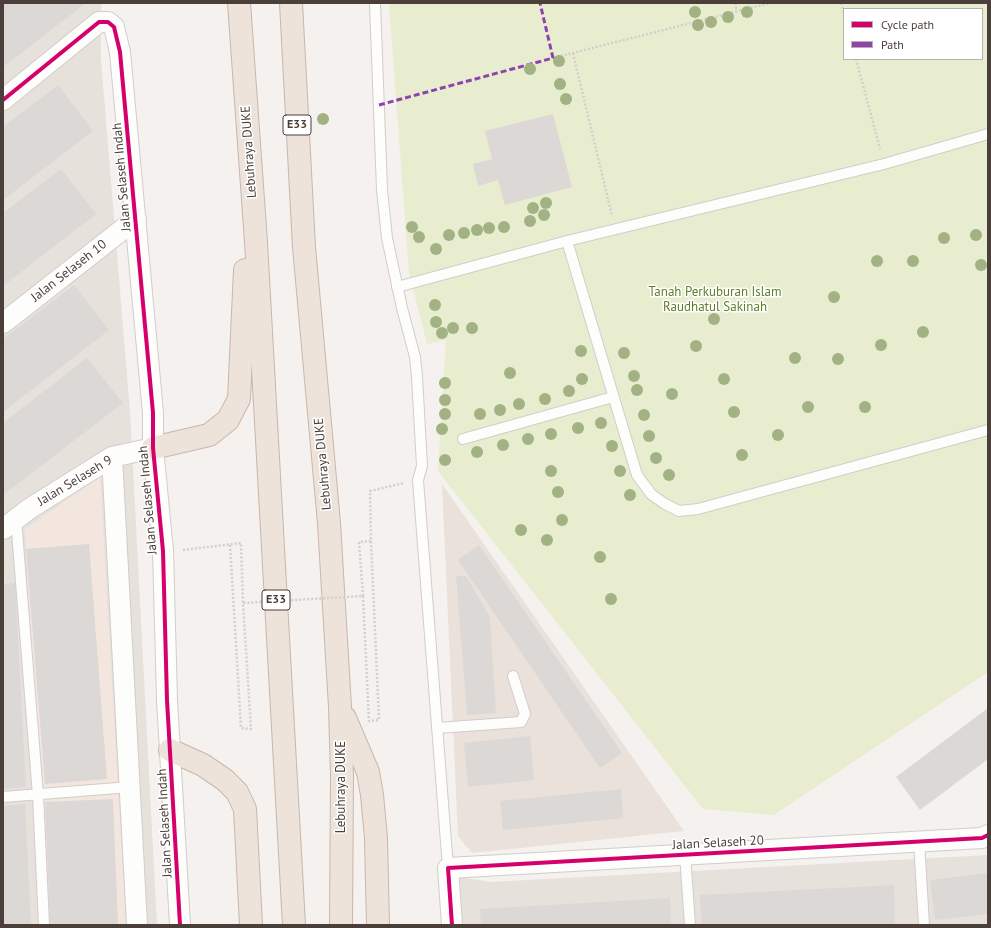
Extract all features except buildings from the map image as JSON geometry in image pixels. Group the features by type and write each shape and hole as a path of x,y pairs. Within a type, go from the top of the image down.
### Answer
{"highway":[{"name":"Lebuhraya DUKE","path":"239,3 250,178 258,275 294,925"},
{"name":"Lebuhraya DUKE","path":"290,3 304,246 329,523 340,707 341,925"},
{"path":"153,448 209,434 228,420 239,400 250,178"},
{"path":"340,707 368,772 376,838 378,925"},
{"path":"170,750 202,765 225,780 237,792 245,809 251,925"}],"street":[{"name":"Jalan Selaseh Indah","path":"3,100 99,22 108,22 114,26 120,52 153,413 153,448 163,552 167,700 180,925"},
{"name":"Jalan Selaseh 10","path":"3,323 136,219"},
{"name":"Jalan Selaseh 9","path":"10,524 112,457 153,448"},
{"path":"112,457 137,925"},
{"name":"Jalan Selaseh 20","path":"448,868 982,838 988,835"},
{"path":"448,868 452,925"}],"lane":[{"path":"375,3 382,190 387,238 397,287 415,357 422,466 418,480 448,868"},
{"path":"397,287 567,241 884,164 988,134"},
{"path":"567,241 637,474 651,494 665,504 679,511 698,509 988,430"},
{"path":"463,439 613,397"},
{"path":"10,524 38,795 44,925"},
{"path":"437,728 521,722 525,714 513,676"},
{"path":"3,797 130,787"},
{"path":"919,841 924,925"},
{"path":"685,854 690,925"}],"path":[{"path":"735,3 737,11"},
{"path":"553,58 770,3"},
{"path":"573,53 616,229"},
{"path":"856,60 884,164"},
{"path":"371,541 359,542 369,721 379,720 370,491 418,480"},
{"path":"163,552 230,545 241,542 251,729 241,728 230,545"},
{"path":"244,603 363,596"}],"shaded area":[{"path":"3,3 101,3 101,60 130,411 157,925 3,925"},
{"path":"100,477 126,925 46,925 25,529"},
{"path":"442,484 684,831 472,853 458,836"},
{"path":"988,855 988,925 442,925 439,874 491,882"}],"green space":[{"name":"Tanah Perkuburan Islam Raudhatul Sakinah","path":"389,3 988,3 988,672 774,815 703,809 438,471 446,340 427,344 409,273"}],"marked path":[{"path":"379,105 553,58 540,3"}],"cycle path":[{"path":"3,100 99,22 108,22 114,27 120,52 153,413 153,448 163,551 167,700 180,925"},
{"path":"452,925 448,868 982,838 988,835"}]}
